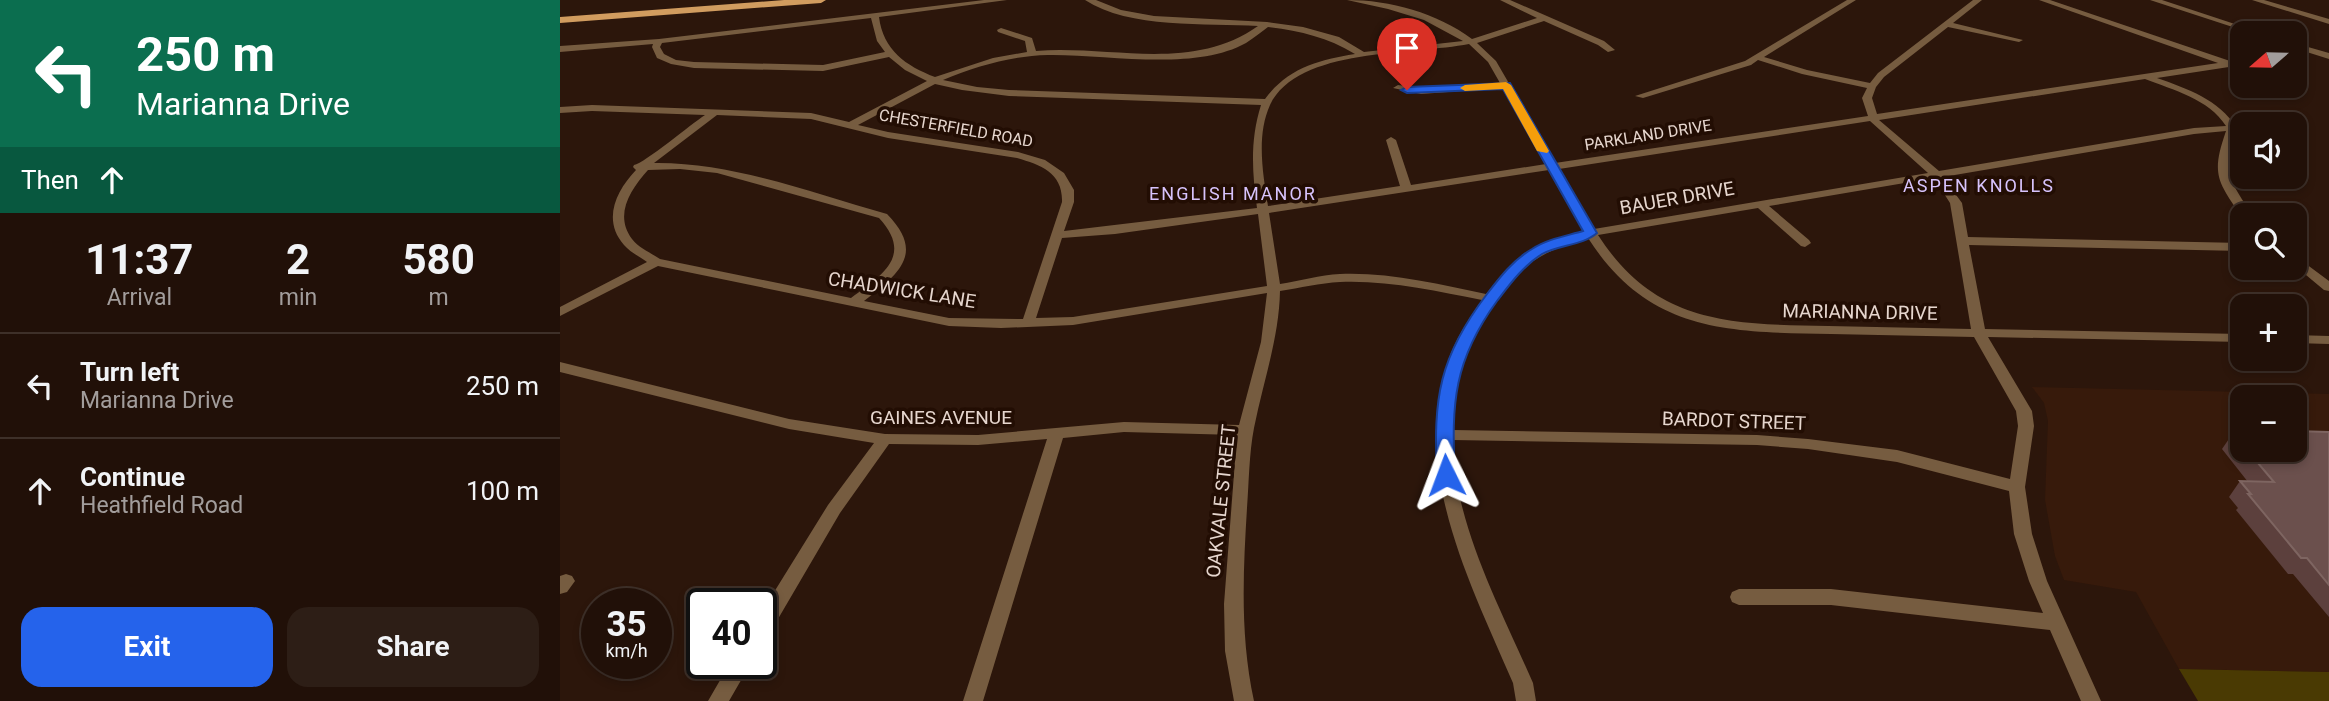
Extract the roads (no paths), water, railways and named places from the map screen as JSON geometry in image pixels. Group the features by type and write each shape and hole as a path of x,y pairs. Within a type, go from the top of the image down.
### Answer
{"main road":[{"path":"560,20 733,0"},
{"path":"560,11 626,12 821,0"},
{"path":"560,27 626,12"}],"street":[{"path":"560,49 659,41 1003,0"},
{"path":"1089,0 1133,14 1265,25 1314,32 1345,44 1363,55"},
{"path":"1351,0 1424,17 1472,41"},
{"path":"1504,0 1601,43 1611,50"},
{"path":"1640,96 1723,73 1759,58 1852,0"},
{"path":"1978,0 1881,75 1867,97 1872,117 1886,134 1937,175 1956,203 1979,333 2024,411 2026,426 2017,487 2023,534 2035,575 2091,701"},
{"path":"2043,0 2230,64"},
{"path":"2154,0 2230,24"},
{"path":"2256,0 2329,22"},
{"path":"875,15 878,39 890,54 908,68 935,81 969,89 1266,102 1279,86 1298,74 1323,64 1363,55 1472,41 1544,18"},
{"path":"1947,24 2019,40"},
{"path":"851,125 888,102 993,60 1032,53 1205,54 1240,45 1265,25"},
{"path":"1001,30 1029,40 1032,53"},
{"path":"659,41 656,47 660,56 674,62 694,65 823,68 890,54"},
{"name":"MARIANNA DRIVE","path":"1472,41 1492,61 1590,233 1644,294 1676,311 1706,321 1764,329 2230,338"},
{"path":"2307,49 2329,44"},
{"path":"2307,49 2329,56"},
{"path":"1759,58 1805,72 1872,86"},
{"name":"PARKLAND DRIVE","path":"1058,235 1264,210 2230,64"},
{"path":"2144,76 2208,104 2230,124"},
{"path":"1398,88 1421,91 1506,85"},
{"name":"OAKVALE STREET","path":"1244,701 1235,663 1231,605 1246,430 1272,333 1274,287 1258,178 1258,149 1266,102"},
{"name":"CHESTERFIELD ROAD","path":"560,110 593,108 811,116 888,135 995,151 1041,162 1060,175 1068,190 1068,202 1028,323"},
{"name":"CHADWICK LANE","path":"716,112 669,142 638,167 615,197 609,210 609,223 614,236 624,245 656,262 949,322 1073,321 1339,278 1382,279 1432,285 1489,298"},
{"name":"BAUER DRIVE","path":"1526,701 1522,683 1457,524 1446,475 1444,435 1446,395 1457,353 1489,298 1508,275 1536,252 1590,233 2194,131 2230,128"},
{"path":"2230,133 2220,160 2223,178 2239,203"},
{"path":"1391,140 1406,187"},
{"path":"638,167 718,170 883,216 902,236 901,253 892,270 853,303"},
{"path":"1761,205 1805,243"},
{"path":"1964,241 2230,247"},
{"path":"560,312 656,262"},
{"path":"2307,269 2329,287"},
{"path":"2307,339 2329,340"},
{"name":"GAINES AVENUE","path":"560,367 789,424 885,439 978,440 1124,427 1246,430"},
{"path":"972,701 1056,434"},
{"name":"BARDOT STREET","path":"1444,435 1808,444 1897,456 2017,487"},
{"path":"777,603 834,509 885,439"},
{"path":"1739,597 1830,597 2057,623"},
{"path":"718,701 731,679"}],"district":[{"name":"ASPEN KNOLLS","path":"1979,185"},
{"name":"ENGLISH MANOR","path":"1233,193"}]}
